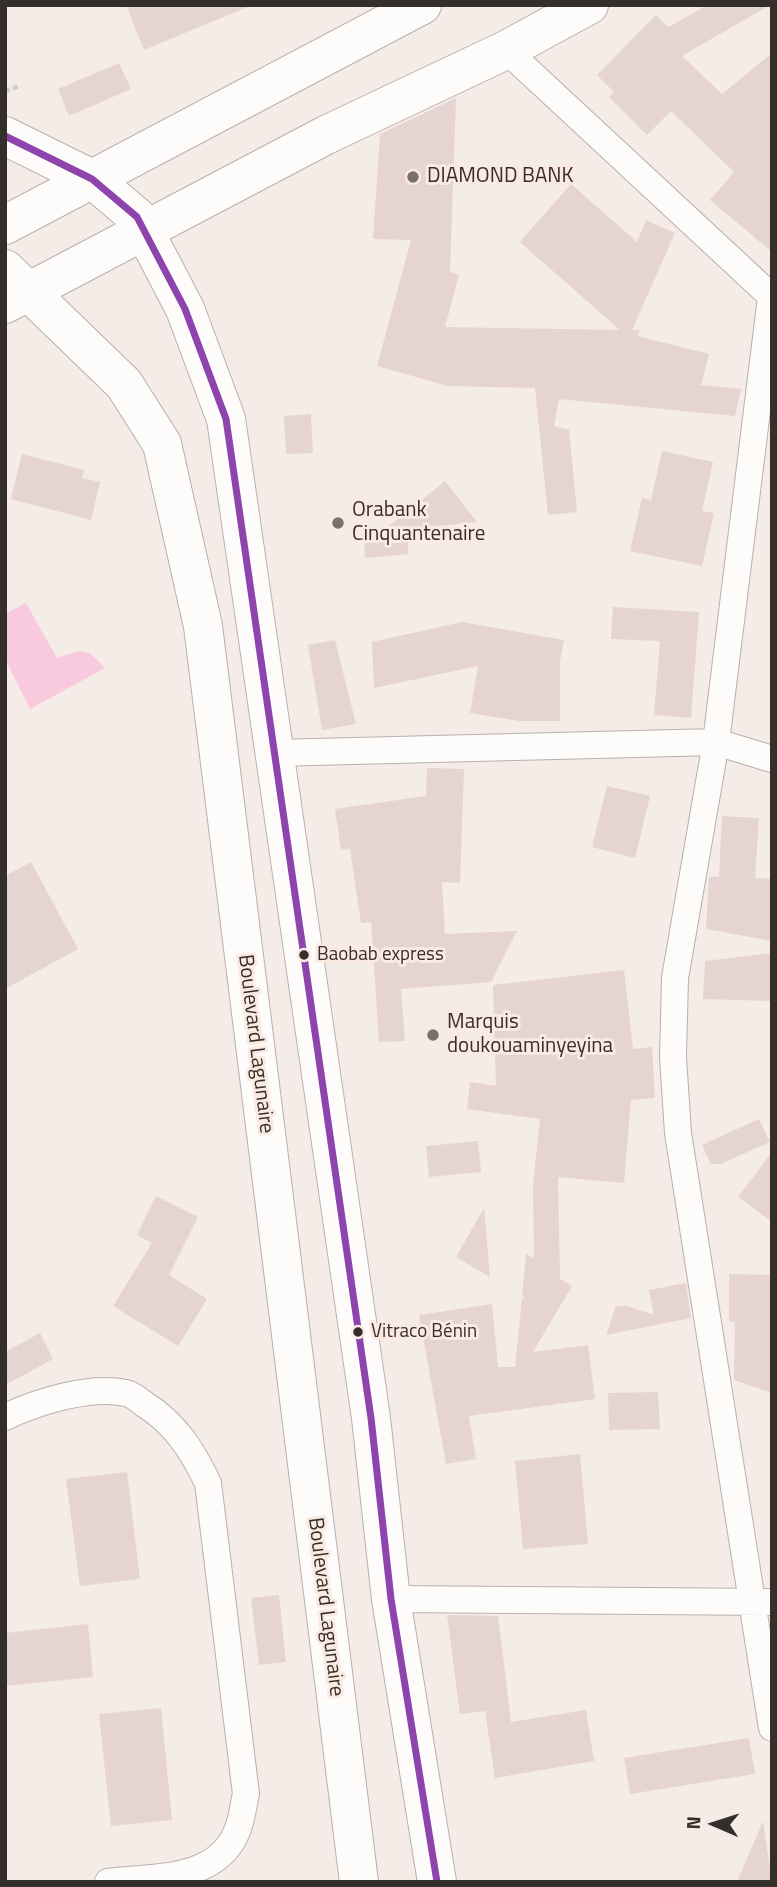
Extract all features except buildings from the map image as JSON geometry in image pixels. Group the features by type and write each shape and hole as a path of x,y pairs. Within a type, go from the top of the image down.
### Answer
{"main road":[{"path":"5,225 240,104 422,5"},
{"path":"13,288 143,229 326,135 506,50 589,5"},
{"path":"5,136 92,179 123,203 143,229 185,309 226,419 371,1418 391,1599 438,1882"},
{"name":"Boulevard Lagunaire","path":"13,288 80,338 124,384 162,444 203,625 359,1882"}],"street":[{"path":"506,50 771,297 716,742 674,978 673,1057 678,1133 762,1602 772,1728"},
{"path":"273,753 716,742 772,759"},
{"path":"5,1418 31,1405 82,1393 127,1393 166,1418 194,1455 208,1483 246,1794 237,1832 220,1858 194,1872 108,1882"},
{"path":"391,1599 762,1602"}],"path":[{"path":"5,91 20,86"}],"shaded area":[{"path":"26,603 57,658 84,651 105,668 30,709 5,659 5,614"}],"transit line":[{"path":"5,136 92,179 137,217 185,309 226,419 371,1418 391,1599 437,1882"}],"place":[{"name":"DIAMOND BANK","path":"413,177"},
{"name":"Orabank Cinquantenaire","path":"338,523"},
{"name":"Baobab express","path":"304,955"},
{"name":"Marquis doukouaminyeyina","path":"433,1035"},
{"name":"Vitraco Bénin","path":"358,1332"}]}
